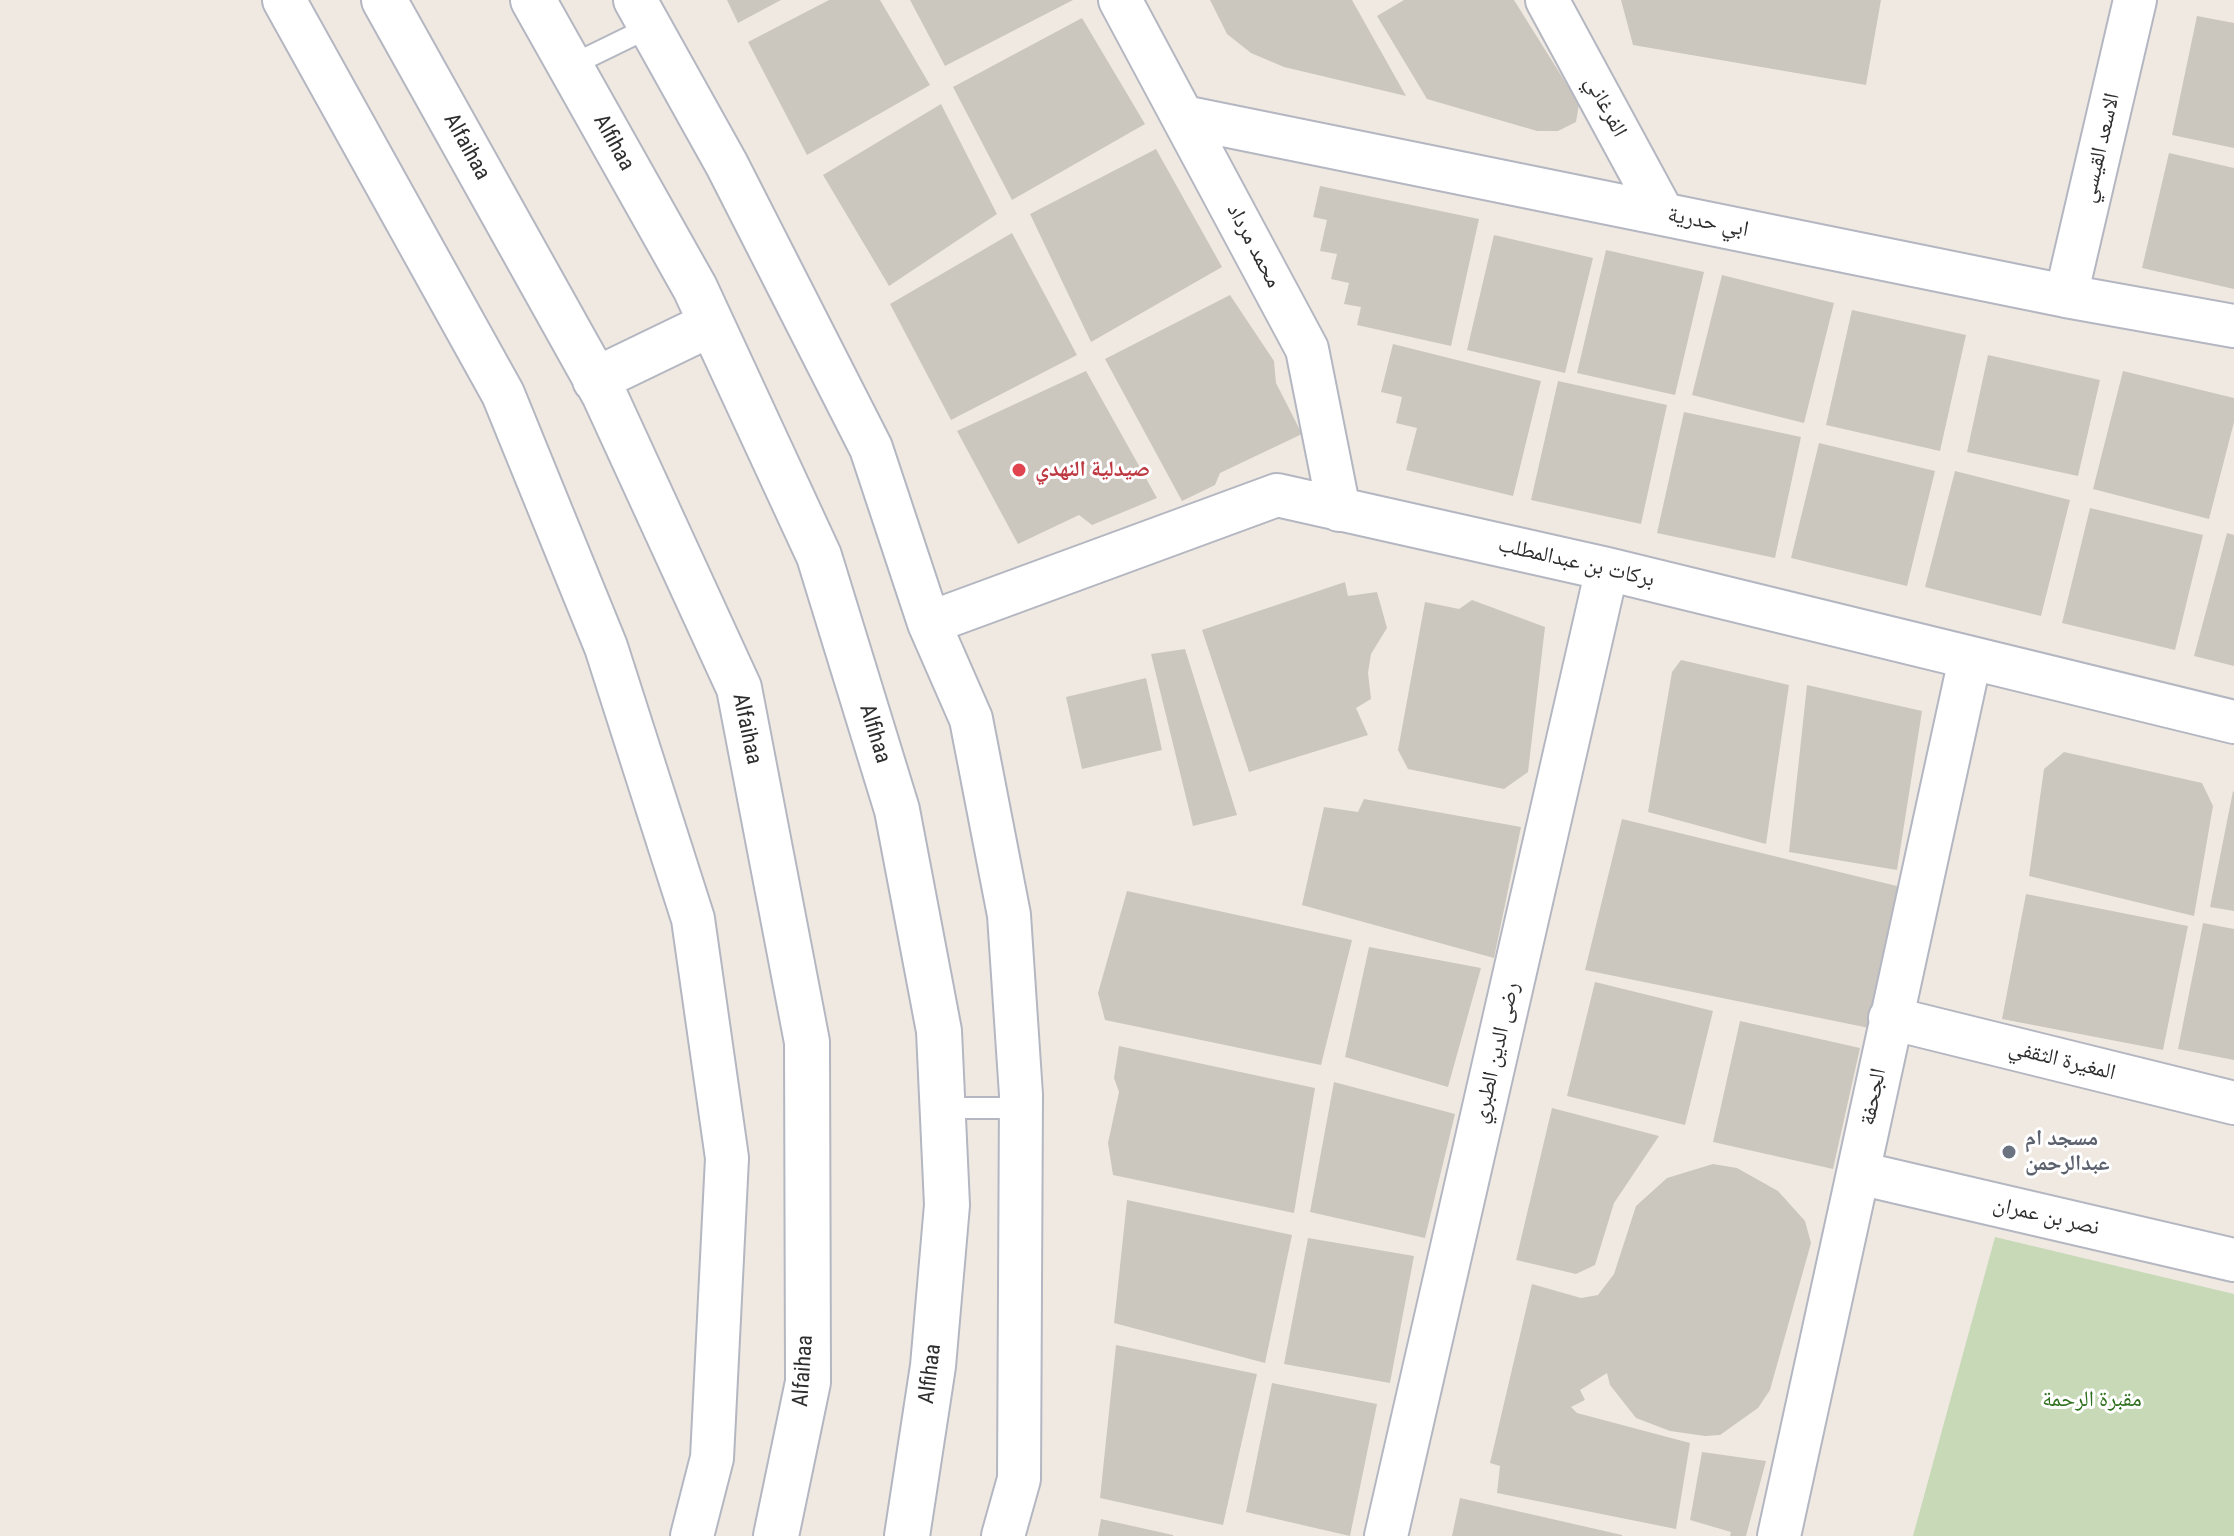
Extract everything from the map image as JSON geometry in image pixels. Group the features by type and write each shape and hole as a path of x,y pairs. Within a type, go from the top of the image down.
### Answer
{"street":[{"path":"284,0 503,394 606,647 693,919 727,1158 712,1458 692,1536"},
{"name":"Alfaihaa","path":"384,0 595,380 739,688 807,1042 808,1382 776,1536"},
{"name":"Alfihaa","path":"533,0 711,324 819,556 897,810 939,1031 947,1205 933,1366 907,1536"},
{"name":"محمد مرداد","path":"1120,0 1307,349 1339,510"},
{"name":"الفرغاني","path":"1547,0 1663,214"},
{"name":"الاسعد القيسي","path":"2066,296 2135,0"},
{"path":"643,14 727,165 871,448 929,623 971,719 1009,915 1021,1108 1019,1479 1003,1536"},
{"name":"ابي حدرية","path":"1184,117 2066,296 2234,326"},
{"path":"595,380 711,324"},
{"name":"بركات بن عبدالمطلب","path":"929,623 1277,495 1607,569 2234,722"},
{"name":"رضى الدين الطبري","path":"1386,1536 1607,569"},
{"name":"الجحفة","path":"1779,1536 1970,659"},
{"name":"المغيرة الثقفي","path":"1890,1018 2234,1103"},
{"name":"نصر بن عمران","path":"1859,1173 2234,1260"}],"lane":[{"path":"570,66 643,14"},
{"path":"942,1108 1021,1108"}],"green space":[{"name":"مقبرة الرحمة","path":"1995,1237 2234,1294 2234,1536 1913,1536"}],"building":[{"path":"727,0 781,0 738,23"},
{"path":"829,0 880,0 930,85 807,155 748,42"},
{"path":"910,0 1073,0 945,66"},
{"path":"1210,0 1352,0 1406,96 1284,67 1251,53 1227,34"},
{"path":"1404,0 1514,0 1579,104 1576,122 1558,131 1537,131 1427,99 1377,16"},
{"path":"1621,0 1881,0 1866,85 1633,45"},
{"path":"2197,16 2234,23 2234,148 2172,135"},
{"path":"1082,18 1145,124 1012,200 953,87"},
{"path":"941,104 997,214 889,286 823,175"},
{"path":"1156,149 1222,267 1091,342 1030,214"},
{"path":"2169,153 2234,168 2234,289 2142,268"},
{"path":"1320,186 1479,219 1451,346 1357,325 1361,307 1344,304 1349,283 1331,279 1337,254 1320,251 1327,220 1313,217"},
{"path":"1012,233 1077,355 951,420 890,304"},
{"path":"1494,235 1593,258 1565,373 1467,350"},
{"path":"1606,250 1704,272 1675,395 1577,373"},
{"path":"1722,275 1834,303 1804,423 1692,395"},
{"path":"1230,295 1274,361 1276,383 1302,434 1220,473 1215,485 1182,501 1105,359"},
{"path":"1852,310 1966,335 1940,451 1826,425"},
{"path":"1393,344 1541,381 1513,496 1406,470 1417,428 1396,423 1402,397 1381,392"},
{"path":"1988,355 2100,380 2078,476 1967,452"},
{"path":"1086,371 1157,498 1092,525 1079,515 1018,544 957,431"},
{"path":"2123,371 2234,398 2234,422 2209,519 2093,489"},
{"path":"1558,381 1667,405 1641,524 1531,500"},
{"path":"1684,412 1801,437 1775,558 1657,533"},
{"path":"1819,443 1935,471 1907,586 1791,558"},
{"path":"1955,471 2070,500 2041,616 1925,587"},
{"path":"2090,508 2203,535 2175,650 2062,623"},
{"path":"2227,533 2234,535 2234,666 2194,656"},
{"path":"1345,582 1348,596 1377,592 1387,628 1371,654 1368,673 1371,699 1356,708 1368,735 1249,772 1202,630"},
{"path":"1472,600 1545,627 1528,772 1504,789 1408,769 1398,750 1425,602 1459,609"},
{"path":"1185,649 1237,815 1193,826 1151,654"},
{"path":"1681,660 1789,685 1766,844 1648,812 1672,672"},
{"path":"1146,678 1162,750 1082,769 1066,697"},
{"path":"1807,685 1922,711 1897,870 1789,852"},
{"path":"2064,752 2202,783 2213,806 2194,916 2029,876 2044,769"},
{"path":"2234,792 2234,911 2210,907"},
{"path":"1364,799 1521,827 1494,958 1302,905 1324,807 1358,812"},
{"path":"1622,819 1901,887 1874,1029 1585,970"},
{"path":"1127,891 1352,940 1321,1065 1105,1020 1098,993"},
{"path":"2026,894 2188,926 2163,1050 2002,1019"},
{"path":"2203,923 2234,929 2234,1060 2178,1049"},
{"path":"1369,947 1481,968 1448,1087 1345,1057"},
{"path":"1595,982 1713,1011 1685,1125 1567,1096"},
{"path":"1740,1021 1860,1048 1833,1169 1713,1142"},
{"path":"1119,1046 1315,1088 1294,1213 1113,1175 1108,1143 1119,1092 1114,1078"},
{"path":"1334,1082 1455,1114 1425,1238 1310,1212"},
{"path":"1552,1108 1659,1136 1614,1203 1595,1265 1576,1274 1516,1260"},
{"path":"1713,1164 1737,1168 1778,1191 1805,1221 1811,1243 1770,1390 1758,1408 1720,1435 1705,1436 1670,1431 1636,1418 1610,1385 1607,1373 1580,1390 1585,1400 1571,1407 1577,1413 1690,1443 1676,1529 1497,1493 1500,1466 1490,1463 1532,1284 1581,1298 1598,1295 1614,1274 1636,1206 1667,1178"},
{"path":"1127,1200 1292,1235 1265,1363 1114,1323"},
{"path":"1308,1238 1414,1256 1390,1383 1284,1364"},
{"path":"1116,1345 1257,1374 1223,1525 1100,1498"},
{"path":"1272,1383 1377,1404 1350,1536 1246,1512"},
{"path":"1702,1452 1766,1461 1746,1536 1730,1536 1731,1532 1690,1520"},
{"path":"1460,1498 1622,1535 1622,1536 1452,1536"},
{"path":"1101,1519 1173,1535 1173,1536 1098,1536"}],"place":[{"name":"صيدلية النهدي","path":"1019,470"},
{"name":"مسجد ام عبدالرحمن","path":"2009,1152"}]}
